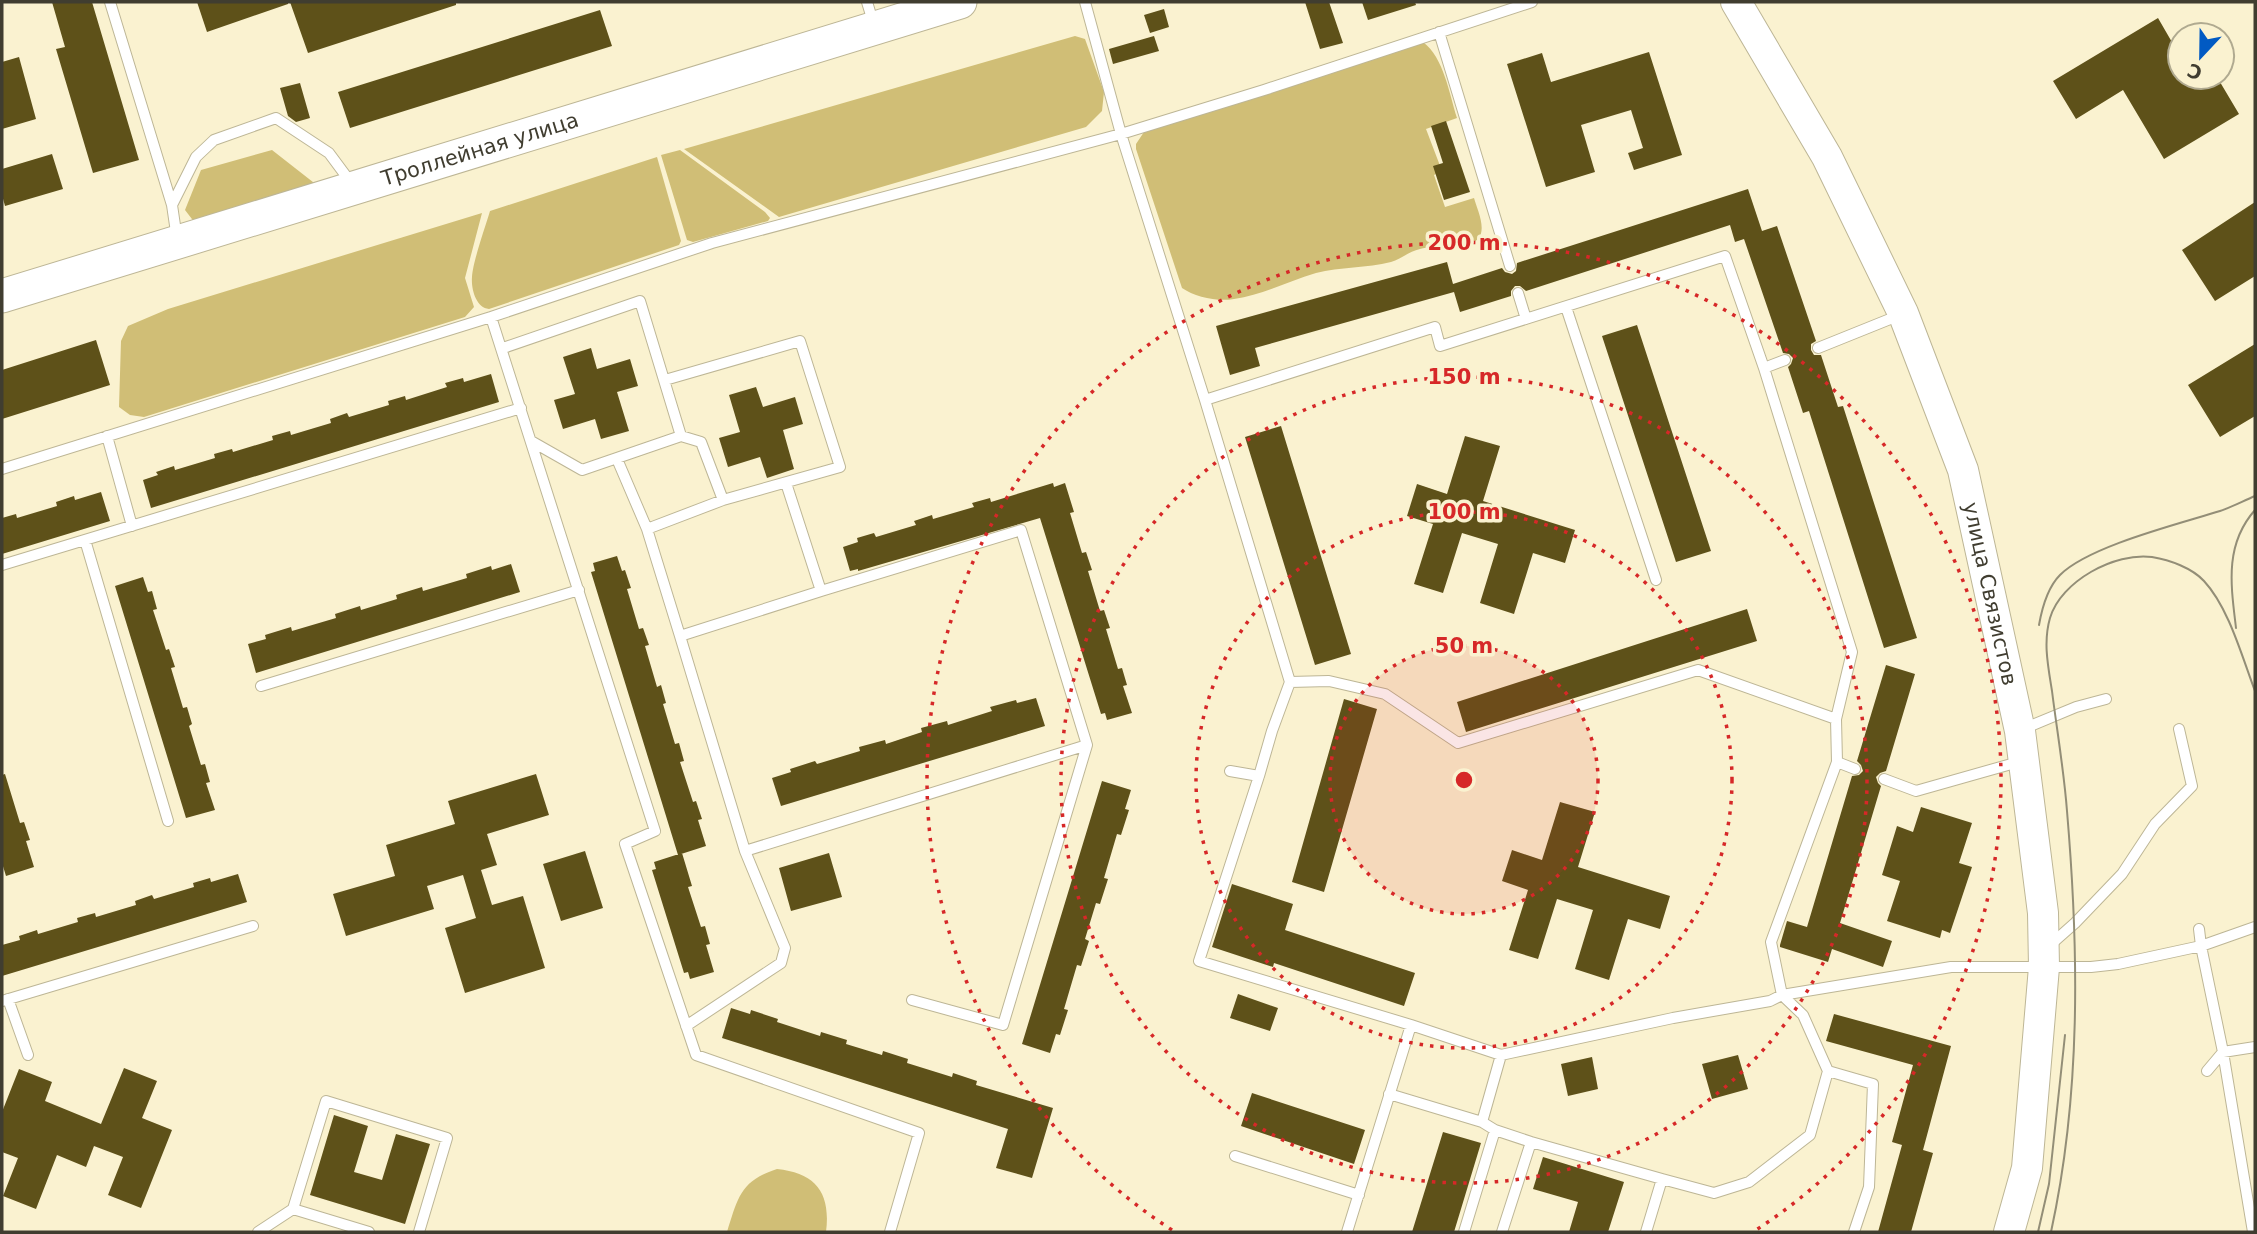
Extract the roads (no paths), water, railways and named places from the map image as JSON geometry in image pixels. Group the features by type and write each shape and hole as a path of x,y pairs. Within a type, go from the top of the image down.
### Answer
{"main road":[{"name":"Троллейная улица","path":"2,296 354,187 871,15 960,2"},
{"name":"улица Связистов","path":"1736,2 1828,157 1903,313 1963,470 2020,730 2043,913 2044,958 2027,1168 2009,1232"}],"lane":[{"path":"110,2 172,205 177,243"},
{"path":"1085,2 1121,134 1290,682 1199,961 1502,1055 1673,1018 1770,1001 1782,995 1951,967 2044,958 2091,967 2118,964 2201,946 2255,927"},
{"path":"2,469 491,317 712,243 1121,134 1532,2"},
{"path":"1438,32 1510,266"},
{"path":"172,205 196,157 214,139 276,118 330,153 354,187"},
{"path":"1205,400 1435,327 1440,346 1725,256 1764,368 1852,652 1836,719 1837,762 1771,942 1782,995 1803,1015 1828,1071 1810,1135 1749,1182 1714,1193 1531,1142 1495,1130 1482,1122 1389,1094"},
{"path":"1518,293 1526,319"},
{"path":"503,348 640,301 681,436"},
{"path":"1566,307 1656,580"},
{"path":"1818,348 1903,313"},
{"path":"491,317 655,831 625,844 696,1055 919,1133 890,1232"},
{"path":"647,529 723,499 840,467 800,341 665,380"},
{"path":"1764,368 1785,360"},
{"path":"2,565 521,408"},
{"path":"107,436 132,526"},
{"path":"531,441 582,470 681,436 701,442 723,499"},
{"path":"617,459 647,529 745,851 785,948 781,963 686,1026"},
{"path":"786,483 821,591"},
{"path":"680,636 1021,530 1087,745 1003,1025 912,1000"},
{"path":"85,540 168,821"},
{"path":"261,686 579,590"},
{"path":"1290,682 1329,681 1385,694 1458,743 1698,670 1836,719"},
{"path":"2020,730 2106,698"},
{"path":"2044,958 2122,874 2155,824 2192,786 2179,729"},
{"path":"745,851 1087,745"},
{"path":"1884,779 1916,790 2025,760"},
{"path":"1837,762 1855,769"},
{"path":"1230,771 1259,776"},
{"path":"28,1055 5,1000 253,926"},
{"path":"2199,929 2253,1232"},
{"path":"1347,1232 1410,1025"},
{"path":"2207,1071 2223,1052 2255,1047"},
{"path":"1482,1122 1502,1055"},
{"path":"1828,1071 1873,1084 1869,1187 1854,1232"},
{"path":"258,1232 293,1209 326,1101 447,1138 419,1232"},
{"path":"1464,1232 1495,1130"},
{"path":"1502,1232 1531,1142"},
{"path":"1235,1156 1359,1195"},
{"path":"1646,1232 1662,1179"},
{"path":"293,1209 369,1232"}],"tram line":[{"path":"2039,625 2048,592 2060,575 2074,564 2113,545 2220,511 2255,496"},
{"path":"2236,628 2232,581 2234,552 2238,537 2255,510"},
{"path":"2051,1232 2068,1128 2075,1023 2075,970 2066,796 2047,654 2050,618 2065,592 2077,581 2106,564 2137,557 2173,562 2199,576 2213,592 2234,633 2255,691"},
{"path":"2038,1232 2049,1184 2065,1035"}]}
